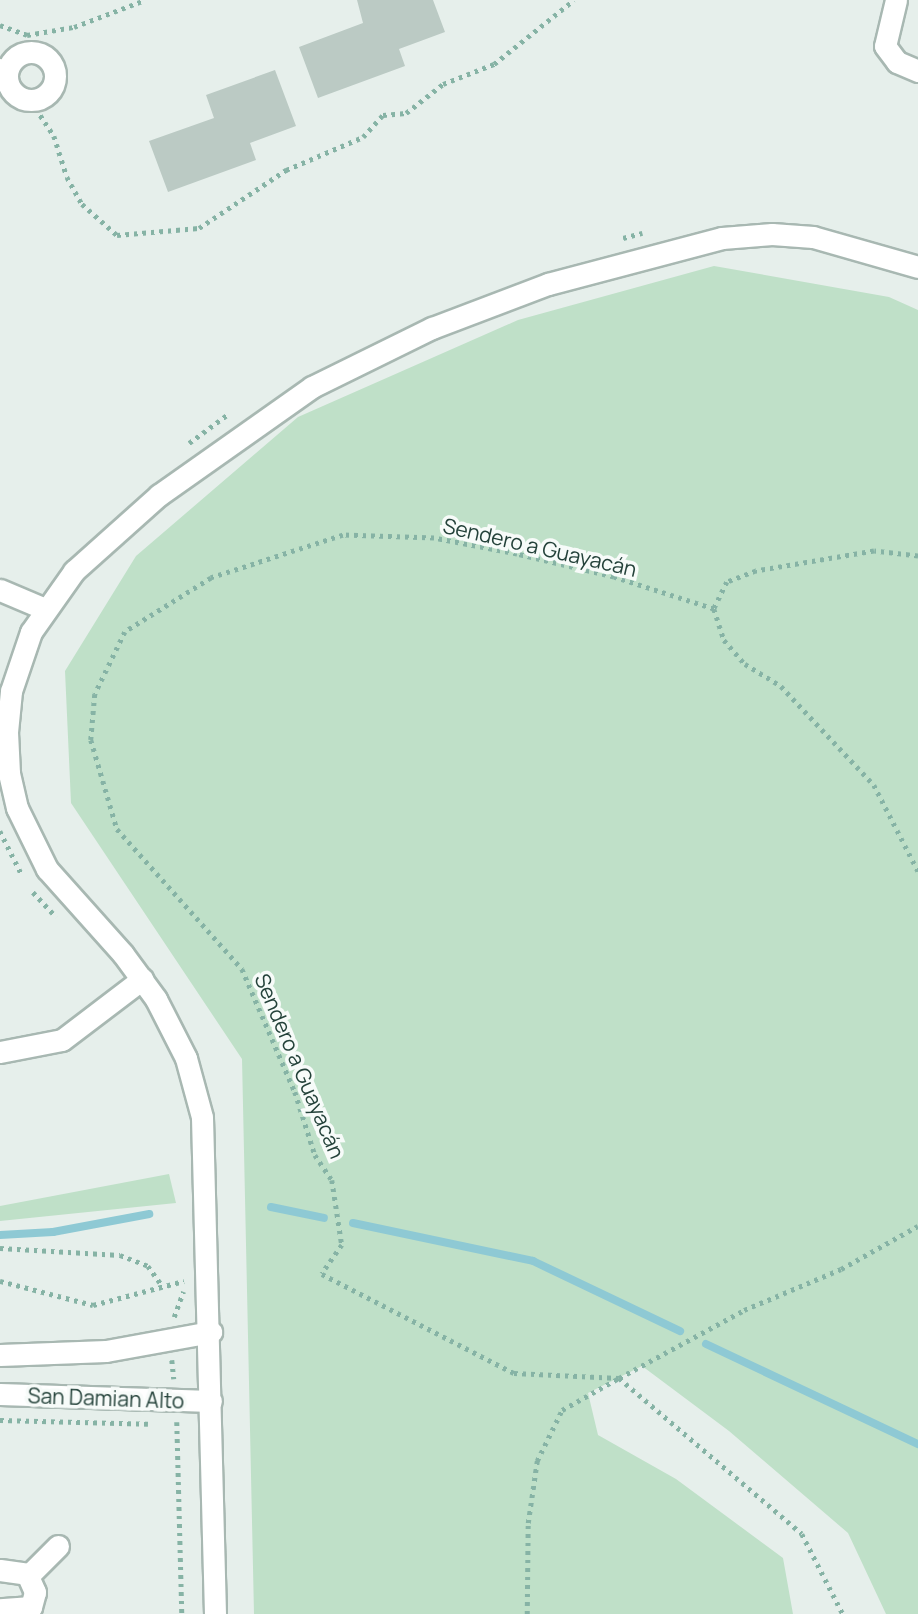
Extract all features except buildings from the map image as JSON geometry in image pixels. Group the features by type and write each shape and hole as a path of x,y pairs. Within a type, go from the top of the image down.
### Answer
{"street":[{"path":"896,0 885,46 897,62 918,71"},
{"path":"22,53 48,57 56,72 54,86 42,98 32,101 15,95 3,69 22,53"},
{"path":"215,1614 211,1332 202,1117 186,1058 142,979 47,869 15,799 7,753 11,691 23,653 45,608 74,571 117,530 244,432 340,371 484,307 668,249 747,235 836,241 918,267"},
{"path":"0,590 45,608"},
{"path":"0,1052 62,1040 142,979"},
{"name":"San Damian Alto","path":"0,1355 69,1355 171,1341 211,1332"},
{"name":"San Damian Alto","path":"0,1394 211,1401"},
{"path":"29,1575 58,1546"},
{"path":"0,1570 29,1575"},
{"path":"0,1609 31,1607 35,1592 29,1575"}],"path":[{"path":"0,25 27,35 74,27 145,0"},
{"path":"32,101 54,136 67,177 82,204 117,234 199,228 286,170 363,136 383,115 406,113 443,84 495,64 574,0"},
{"name":"Sendero a Guayacán","path":"619,1378 514,1373 322,1274 342,1245 332,1180 315,1155 295,1092 242,969 117,829 91,740 95,694 125,632 173,600 211,578 342,535 435,538 517,554 614,577 713,609"},
{"path":"918,556 874,551 756,571 727,582 713,609 724,640 745,664 781,686 874,785 918,871"},
{"path":"0,830 26,881 65,925"},
{"path":"527,1614 528,1523 537,1461 562,1410 744,1310 841,1269 918,1226"},
{"path":"0,1248 120,1255 148,1265 161,1284"},
{"path":"182,1614 177,1425 169,1328 185,1272"},
{"path":"0,1281 93,1305 117,1301 161,1284 184,1280"},
{"path":"619,1378 802,1534 843,1614"},
{"path":"0,1420 152,1424"},
{"path":"164,1424 177,1425"}],"green space":[{"path":"714,266 889,297 918,310 918,1614 886,1614 848,1533 729,1431 642,1366 588,1393 598,1435 676,1479 783,1558 793,1614 254,1614 242,1059 71,803 65,671 136,556 298,417 518,320"},
{"path":"169,1174 176,1203 0,1221 0,1206"}],"waterway":[{"path":"271,1207 324,1218"},
{"path":"0,1235 53,1232 149,1214"},
{"path":"353,1223 533,1261 680,1331"},
{"path":"706,1344 918,1444"}]}
